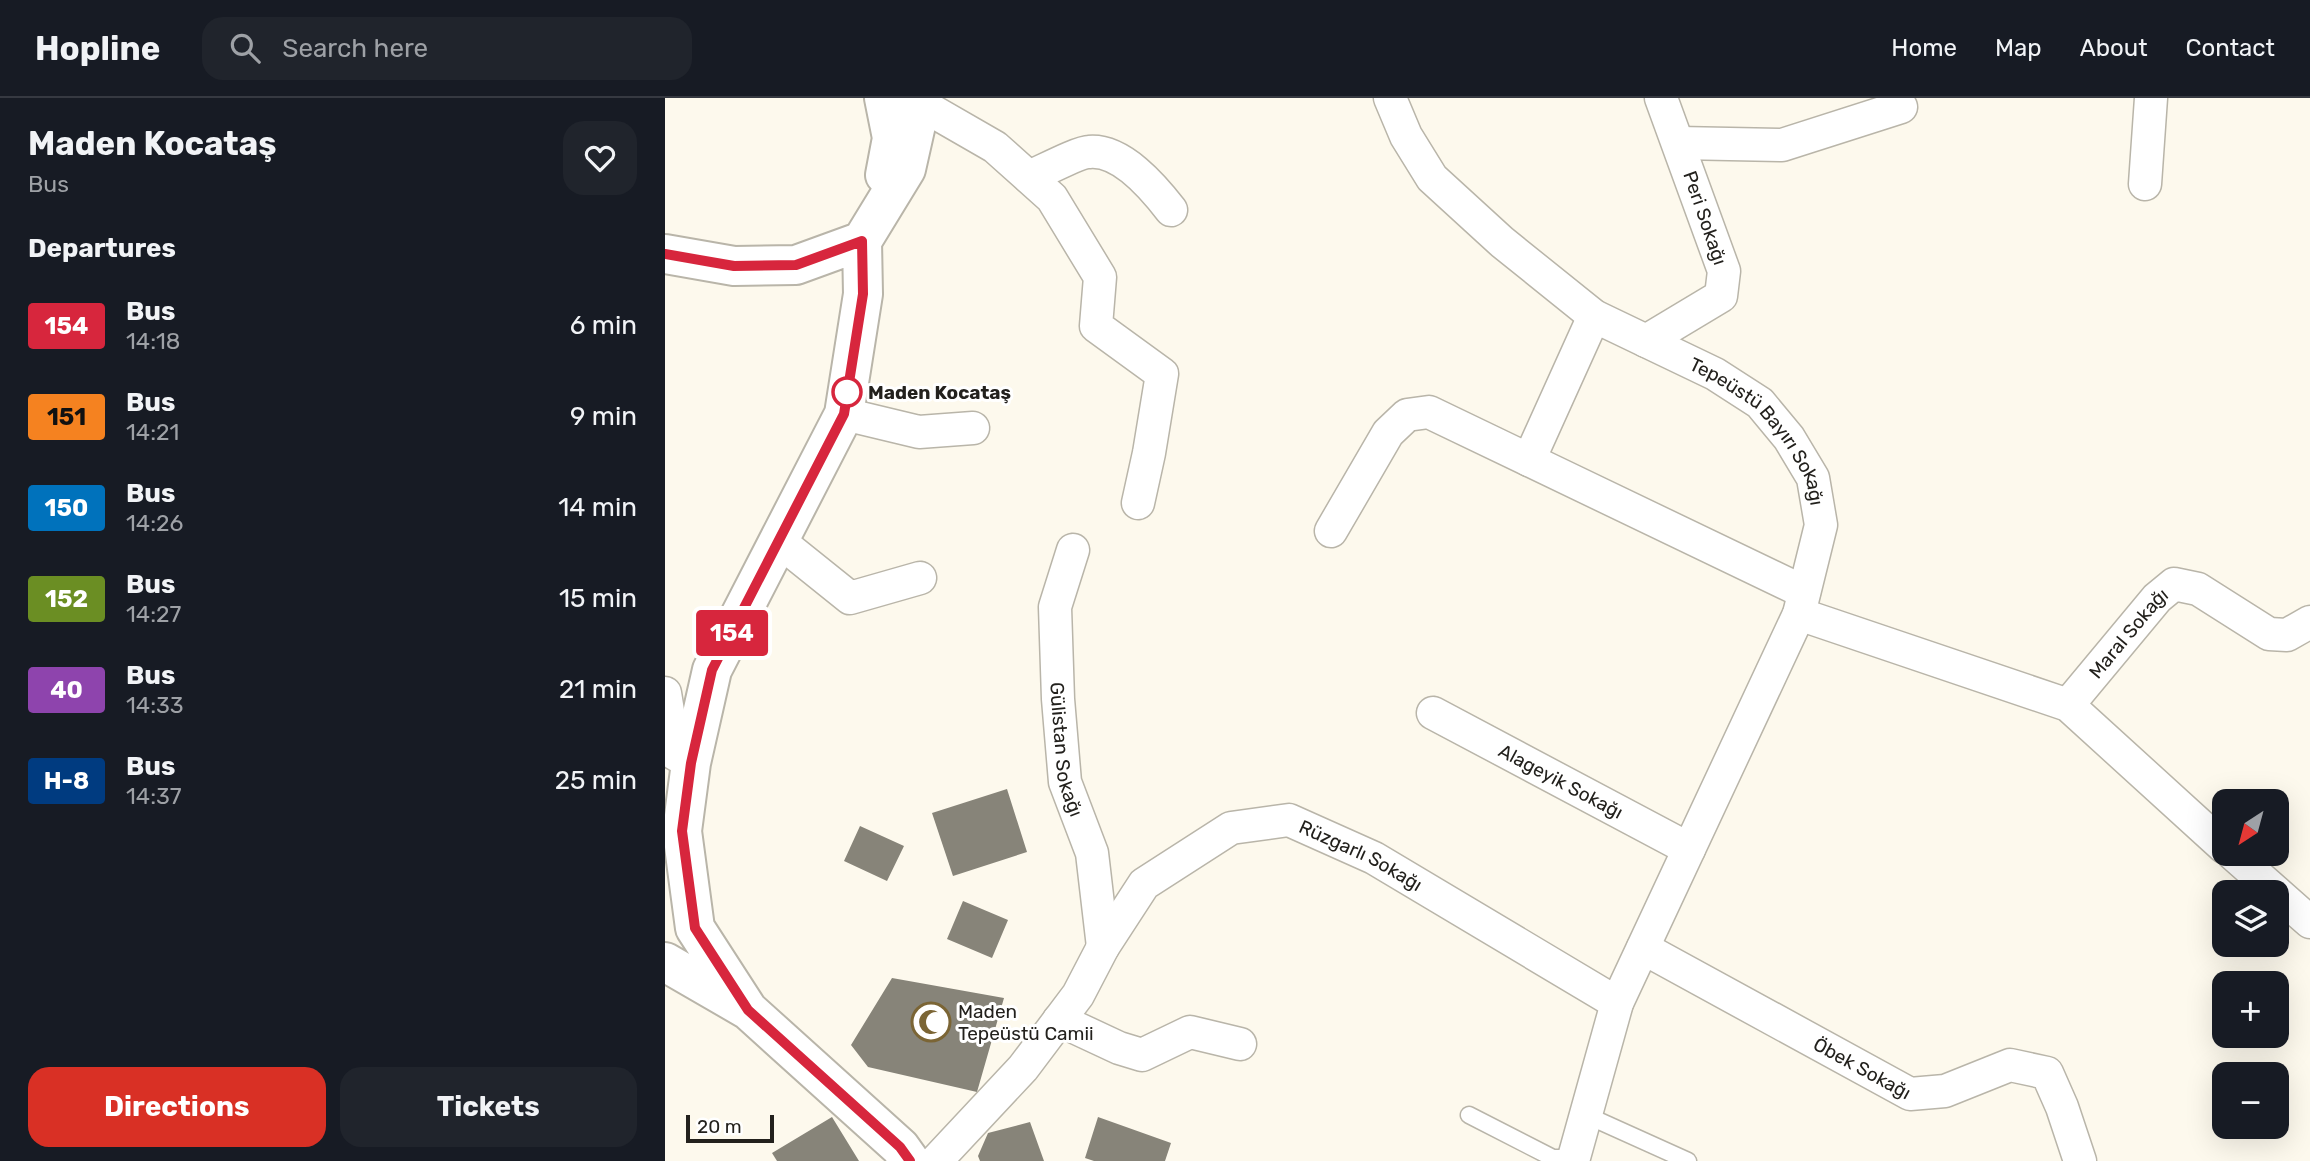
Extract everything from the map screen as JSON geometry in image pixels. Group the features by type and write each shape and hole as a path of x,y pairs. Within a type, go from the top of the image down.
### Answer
{"street":[{"path":"883,207 884,180 892,138 884,98"},
{"name":"Tepeüstü Bayırı Sokağı","path":"1389,98 1406,136 1431,178 1502,242 1594,316 1715,374 1761,403 1789,438 1813,478 1821,526 1801,603 1617,1003 1573,1160"},
{"name":"Peri Sokağı","path":"1646,341 1721,296 1724,271 1661,98"},
{"path":"2145,184 2151,98"},
{"path":"748,1010 695,928 682,831 691,763 712,670 844,414 863,294 862,241 906,169 922,102 995,147 1052,198 1100,277 1096,326 1162,374 1150,453 1138,503"},
{"path":"1679,144 1781,145 1901,107"},
{"path":"1029,177 1089,152 1115,157 1147,180 1171,210"},
{"path":"665,254 734,266 796,265 862,241"},
{"path":"1529,460 1594,316"},
{"path":"1331,531 1388,433 1407,415 1429,412 1529,460 1801,603 2068,705 2212,835"},
{"path":"844,414 919,432 973,428"},
{"path":"779,541 850,598 920,578"},
{"name":"Gülistan Sokağı","path":"1073,550 1055,607 1058,699 1065,782 1092,853 1103,947"},
{"name":"Maral Sokağı","path":"2068,705 2157,598 2174,584 2198,589 2269,634 2287,635 2310,622"},
{"path":"665,693 675,754 691,763"},
{"name":"Alageyik Sokağı","path":"1433,713 1689,849"},
{"name":"Rüzgarlı Sokağı","path":"936,1161 1023,1068 1078,995 1103,947 1144,884 1231,828 1289,820 1374,859 1617,1003"},
{"path":"2247,866 2310,922"},
{"path":"695,928 665,960 748,1010 900,1147 910,1161"},
{"name":"Öbek Sokağı","path":"1643,948 1910,1094 1945,1091 2010,1065 2047,1073 2062,1107 2080,1161"},
{"path":"1059,1020 1119,1048 1143,1055 1190,1032 1240,1044"}],"lane":[{"path":"1469,1115 1553,1158 1573,1160"},
{"path":"1586,1115 1688,1161"}],"building":[{"path":"1007,789 1027,852 953,876 932,813"},
{"path":"860,826 904,846 887,881 844,861"},
{"path":"963,901 1008,920 992,958 947,939"},
{"name":"Maden Tepeüstü Camii","path":"892,978 1004,998 977,1092 868,1067 851,1045"},
{"path":"832,1117 859,1161 777,1161 772,1153"},
{"path":"1098,1117 1171,1143 1165,1161 1094,1161 1085,1158"},
{"path":"1030,1122 1044,1161 980,1161 978,1156 988,1133"}],"bus line":[{"name":"154","path":"665,254 734,266 796,265 862,241 863,294 844,414 712,670 691,763 682,831 695,928 748,1010 900,1147 910,1161"}],"place":[{"name":"Maden Kocataş","path":"847,392"},
{"name":"Maden Tepeüstü Camii","path":"931,1022"}]}
